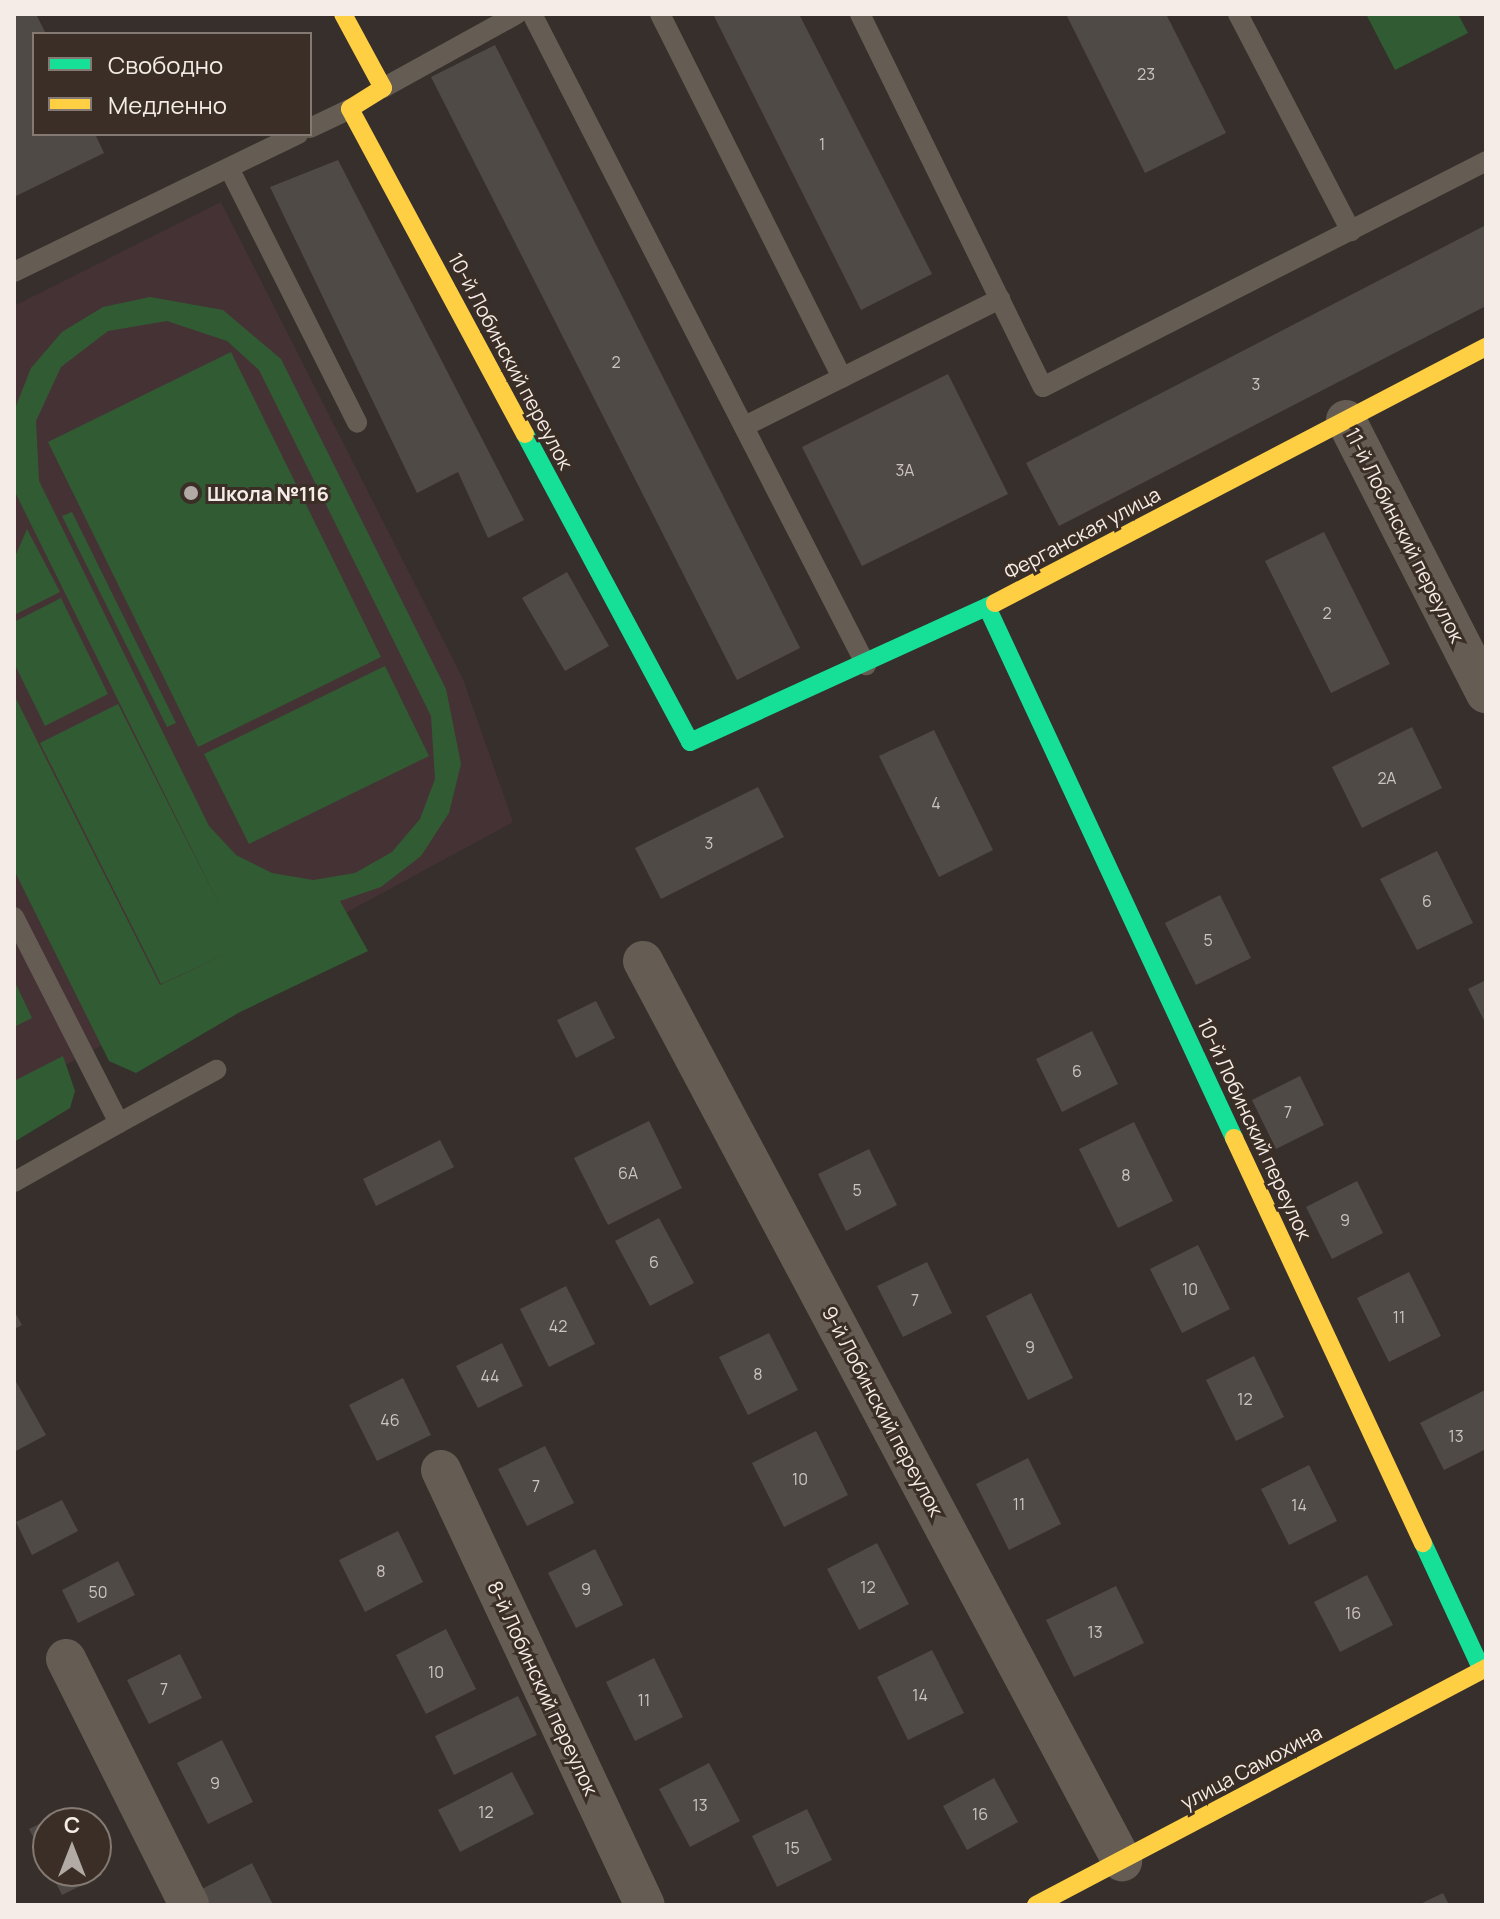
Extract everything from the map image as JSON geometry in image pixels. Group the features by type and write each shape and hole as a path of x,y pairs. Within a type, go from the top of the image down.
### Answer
{"street":[{"path":"343,14 383,88 350,109"},
{"name":"10-й Лобинский переулок","path":"350,109 690,742"},
{"name":"Ферганская улица","path":"690,742 866,665 987,607 1486,347"},
{"name":"11-й Лобинский переулок","path":"1346,420 1486,693"},
{"name":"10-й Лобинский переулок","path":"987,607 1484,1669"},
{"name":"9-й Лобинский переулок","path":"643,961 1122,1861"},
{"name":"8-й Лобинский переулок","path":"441,1470 645,1905"},
{"path":"66,1659 189,1905"},
{"name":"улица Самохина","path":"1036,1905 1484,1669"}],"lane":[{"path":"383,88 517,14"},
{"path":"532,14 747,425 866,665"},
{"path":"660,14 842,378"},
{"path":"860,14 1043,387 1486,161"},
{"path":"1238,14 1351,231"},
{"path":"312,127 350,109"},
{"path":"14,272 294,136"},
{"path":"229,168 357,423"},
{"path":"747,425 1000,299"},
{"path":"14,917 119,1123"},
{"path":"14,1182 216,1070"}],"shaded area":[{"name":"Школа №116","path":"221,202 463,679 513,822 14,1093 14,306"}],"green space":[{"path":"1366,14 1458,14 1468,33 1395,70"},
{"path":"150,297 223,310 281,359 446,689 461,764 449,813 421,856 381,887 340,901 368,951 240,1012 136,1073 109,1061 14,870 14,695 160,985 241,947 161,984 40,743 118,704 222,910 14,490 14,411 31,368 62,332 103,307","holes":["167,321 227,341 259,370 431,716 435,779 420,819 392,852 355,873 313,880 272,873 236,855 209,826 39,481 36,421 61,367 108,331"]},
{"path":"231,352 381,657 198,747 48,442"},
{"path":"72,512 176,723 167,727 62,516"},
{"path":"27,529 60,592 14,615 14,559"},
{"path":"61,598 108,694 45,726 14,663 14,622"},
{"path":"385,666 429,756 249,844 204,754"},
{"path":"14,980 32,1018 14,1027"},
{"path":"63,1056 75,1091 70,1108 14,1142 14,1081"}],"building":[{"path":"14,14 36,14 45,32 32,32 32,136 96,136 104,153 14,197"},
{"path":"713,14 799,14 932,274 861,310"},
{"path":"1066,14 1166,14 1226,133 1145,173"},
{"path":"495,45 800,648 737,680 431,77"},
{"path":"338,160 524,520 488,538 458,472 417,493 270,187"},
{"path":"1486,225 1486,306 1059,526 1026,463"},
{"path":"948,374 1008,494 862,566 802,447"},
{"path":"1324,532 1390,664 1331,693 1265,561"},
{"path":"567,572 609,646 565,671 522,598"},
{"path":"1412,727 1442,788 1362,828 1332,767"},
{"path":"934,730 993,850 939,877 879,756"},
{"path":"758,787 784,837 661,899 635,848"},
{"path":"1437,851 1473,923 1417,950 1380,879"},
{"path":"1220,895 1251,958 1196,985 1165,923"},
{"path":"1486,980 1486,1024 1468,989"},
{"path":"596,1001 615,1038 576,1058 557,1020"},
{"path":"1092,1031 1118,1084 1062,1112 1036,1059"},
{"path":"1300,1076 1324,1125 1276,1149 1252,1100"},
{"path":"649,1121 682,1188 608,1225 574,1158"},
{"path":"1134,1122 1173,1201 1118,1228 1079,1149"},
{"path":"440,1140 454,1167 376,1206 363,1179"},
{"path":"869,1149 897,1205 846,1231 818,1174"},
{"path":"1357,1181 1383,1233 1332,1259 1306,1207"},
{"path":"659,1218 694,1283 650,1306 615,1241"},
{"path":"1198,1245 1230,1309 1182,1333 1150,1269"},
{"path":"927,1262 952,1313 903,1337 877,1286"},
{"path":"1409,1272 1441,1336 1389,1362 1357,1298"},
{"path":"566,1286 595,1344 549,1367 520,1309"},
{"path":"1031,1293 1073,1378 1028,1400 986,1316"},
{"path":"14,1311 22,1325 14,1329"},
{"path":"769,1333 798,1390 748,1415 719,1357"},
{"path":"502,1343 523,1386 478,1408 456,1366"},
{"path":"1254,1356 1284,1417 1236,1441 1206,1380"},
{"path":"14,1378 46,1435 14,1452"},
{"path":"403,1378 431,1435 377,1461 349,1405"},
{"path":"1485,1390 1486,1449 1444,1470 1420,1423"},
{"path":"816,1431 848,1495 784,1527 752,1463"},
{"path":"545,1446 574,1503 527,1526 498,1469"},
{"path":"1028,1458 1061,1524 1009,1550 976,1484"},
{"path":"1309,1465 1337,1521 1289,1545 1261,1489"},
{"path":"62,1500 78,1531 32,1555 16,1522"},
{"path":"398,1531 423,1582 365,1612 339,1560"},
{"path":"877,1543 909,1604 859,1630 827,1569"},
{"path":"595,1549 623,1605 576,1628 548,1573"},
{"path":"118,1561 135,1595 78,1623 62,1590"},
{"path":"1367,1575 1393,1625 1340,1652 1314,1602"},
{"path":"1116,1586 1144,1643 1074,1677 1046,1620"},
{"path":"446,1629 476,1689 426,1714 396,1655"},
{"path":"932,1650 964,1713 908,1740 877,1677"},
{"path":"180,1654 202,1698 149,1724 127,1680"},
{"path":"654,1658 683,1717 635,1741 606,1682"},
{"path":"518,1696 537,1735 454,1775 435,1736"},
{"path":"222,1740 253,1802 208,1824 177,1763"},
{"path":"709,1763 740,1821 690,1847 659,1789"},
{"path":"512,1772 534,1814 460,1852 438,1810"},
{"path":"994,1778 1018,1822 967,1850 943,1806"},
{"path":"807,1809 832,1860 777,1887 752,1836"},
{"path":"252,1863 273,1905 210,1905 202,1889"},
{"path":"58,1887 78,1887 62,1895"},
{"path":"1443,1893 1449,1905 1418,1905"}],"traffic: fast":[{"path":"525,434 690,742 995,603"},
{"path":"987,607 1234,1138"},
{"path":"1423,1543 1482,1670"}],"traffic: slow":[{"path":"343,14 383,88 350,109 525,434"},
{"path":"995,603 1486,347"},
{"path":"1234,1138 1423,1543"},
{"path":"1036,1905 1486,1668"}],"place":[{"name":"Школа №116","path":"191,493"}]}
